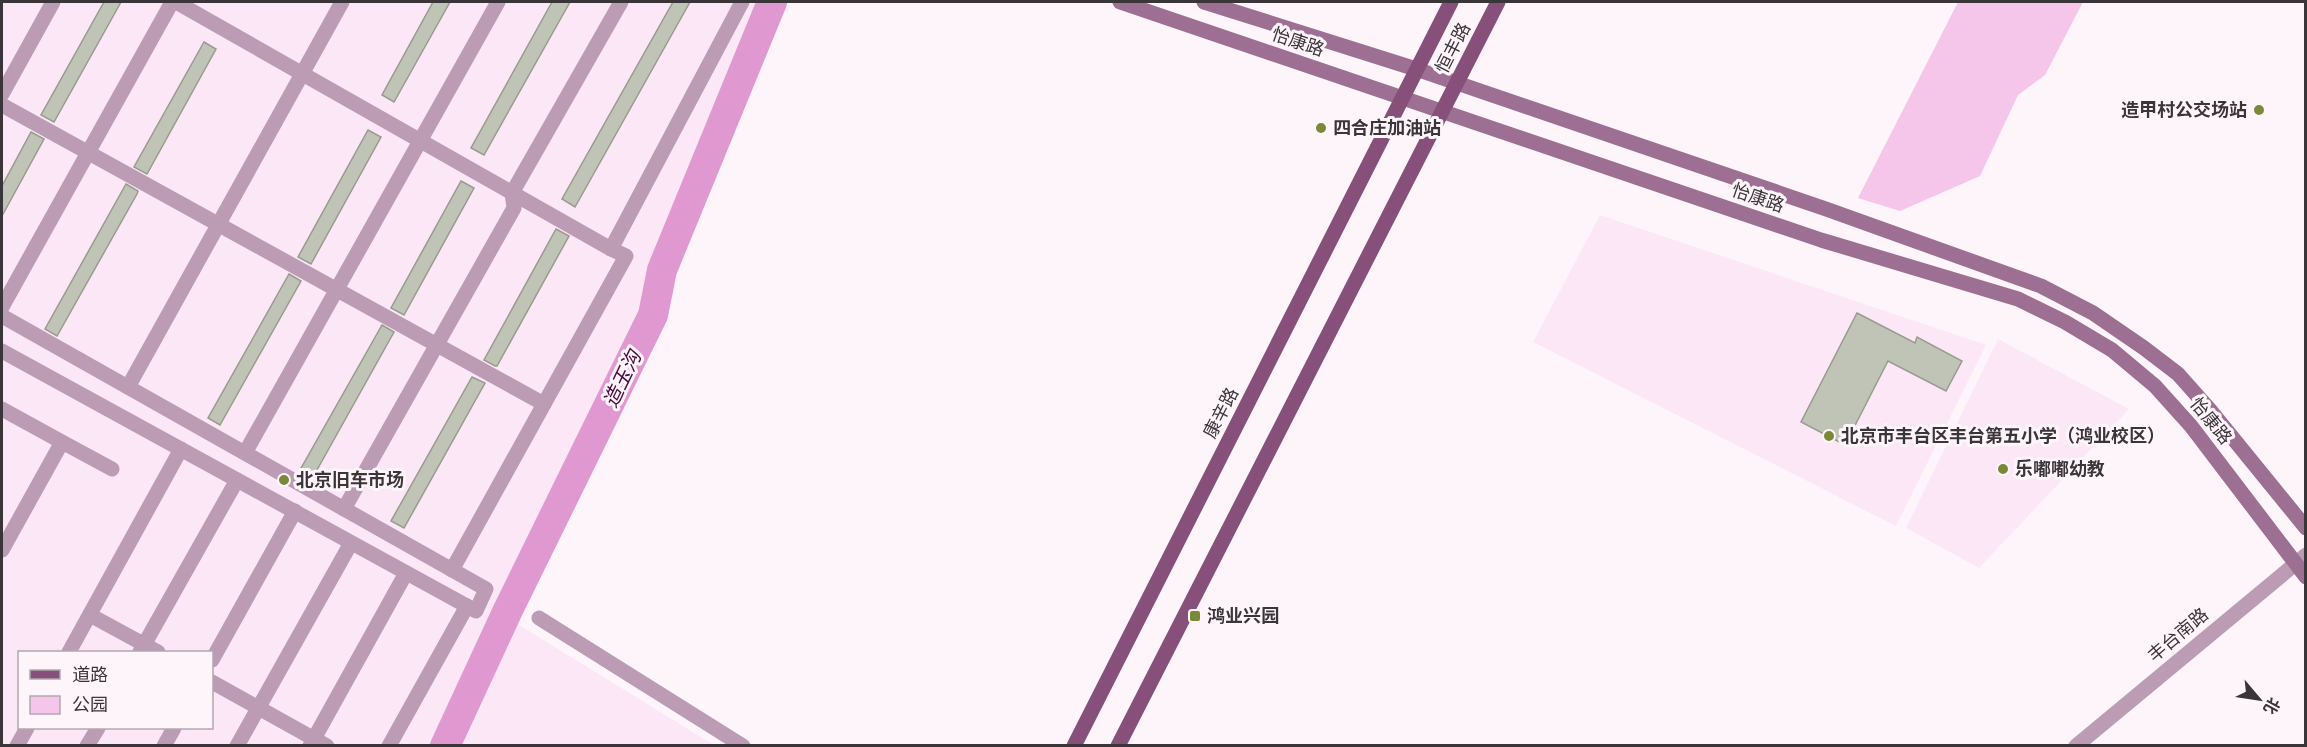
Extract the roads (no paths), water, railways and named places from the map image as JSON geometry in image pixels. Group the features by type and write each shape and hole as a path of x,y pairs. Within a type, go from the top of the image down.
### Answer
{"main road":[{"name":"怡康路","path":"1120,2 1821,240 2018,299 2065,322 2112,350 2155,386 2301,559 2306,577"},
{"name":"怡康路","path":"1204,2 1416,69 2041,286 2093,314 2178,374 2306,528"},
{"name":"恒丰路","path":"1403,98 1451,2"},
{"name":"恒丰路","path":"1443,112 1498,2"},
{"name":"康辛路","path":"1074,746 1403,98"},
{"path":"1118,746 1443,112"}],"street":[{"path":"2,94 53,2"},
{"path":"2,307 174,2 626,256 452,570"},
{"path":"128,387 342,2"},
{"path":"245,453 498,2"},
{"path":"344,509 514,208 512,193 621,2"},
{"path":"610,249 742,2"},
{"path":"2,105 544,404"},
{"path":"2,316 486,589 476,611 2,351"},
{"path":"2,409 112,469"},
{"path":"2,550 62,442"},
{"path":"70,651 181,449"},
{"path":"90,615 142,649 237,480"},
{"path":"213,658 294,512"},
{"path":"237,746 351,543"},
{"name":"丰台南路","path":"2076,746 2301,559"},
{"path":"213,683 317,743 406,573"},
{"path":"390,746 467,606"},
{"path":"539,618 742,746"},
{"path":"17,746 26,729"},
{"path":"87,746 97,729"},
{"path":"164,746 173,729"}],"waterway":[{"name":"造玉沟","path":"445,746 508,610 653,315 662,270 772,2"}],"place":[{"name":"造甲村公交场站","path":"2259,110"},
{"name":"四合庄加油站","path":"1321,128"},
{"name":"北京市丰台区丰台第五小学（鸿业校区）","path":"1829,436"},
{"name":"乐嘟嘟幼教","path":"2003,469"},
{"name":"北京旧车市场","path":"284,480"},
{"name":"鸿业兴园","path":"1195,616"}]}
